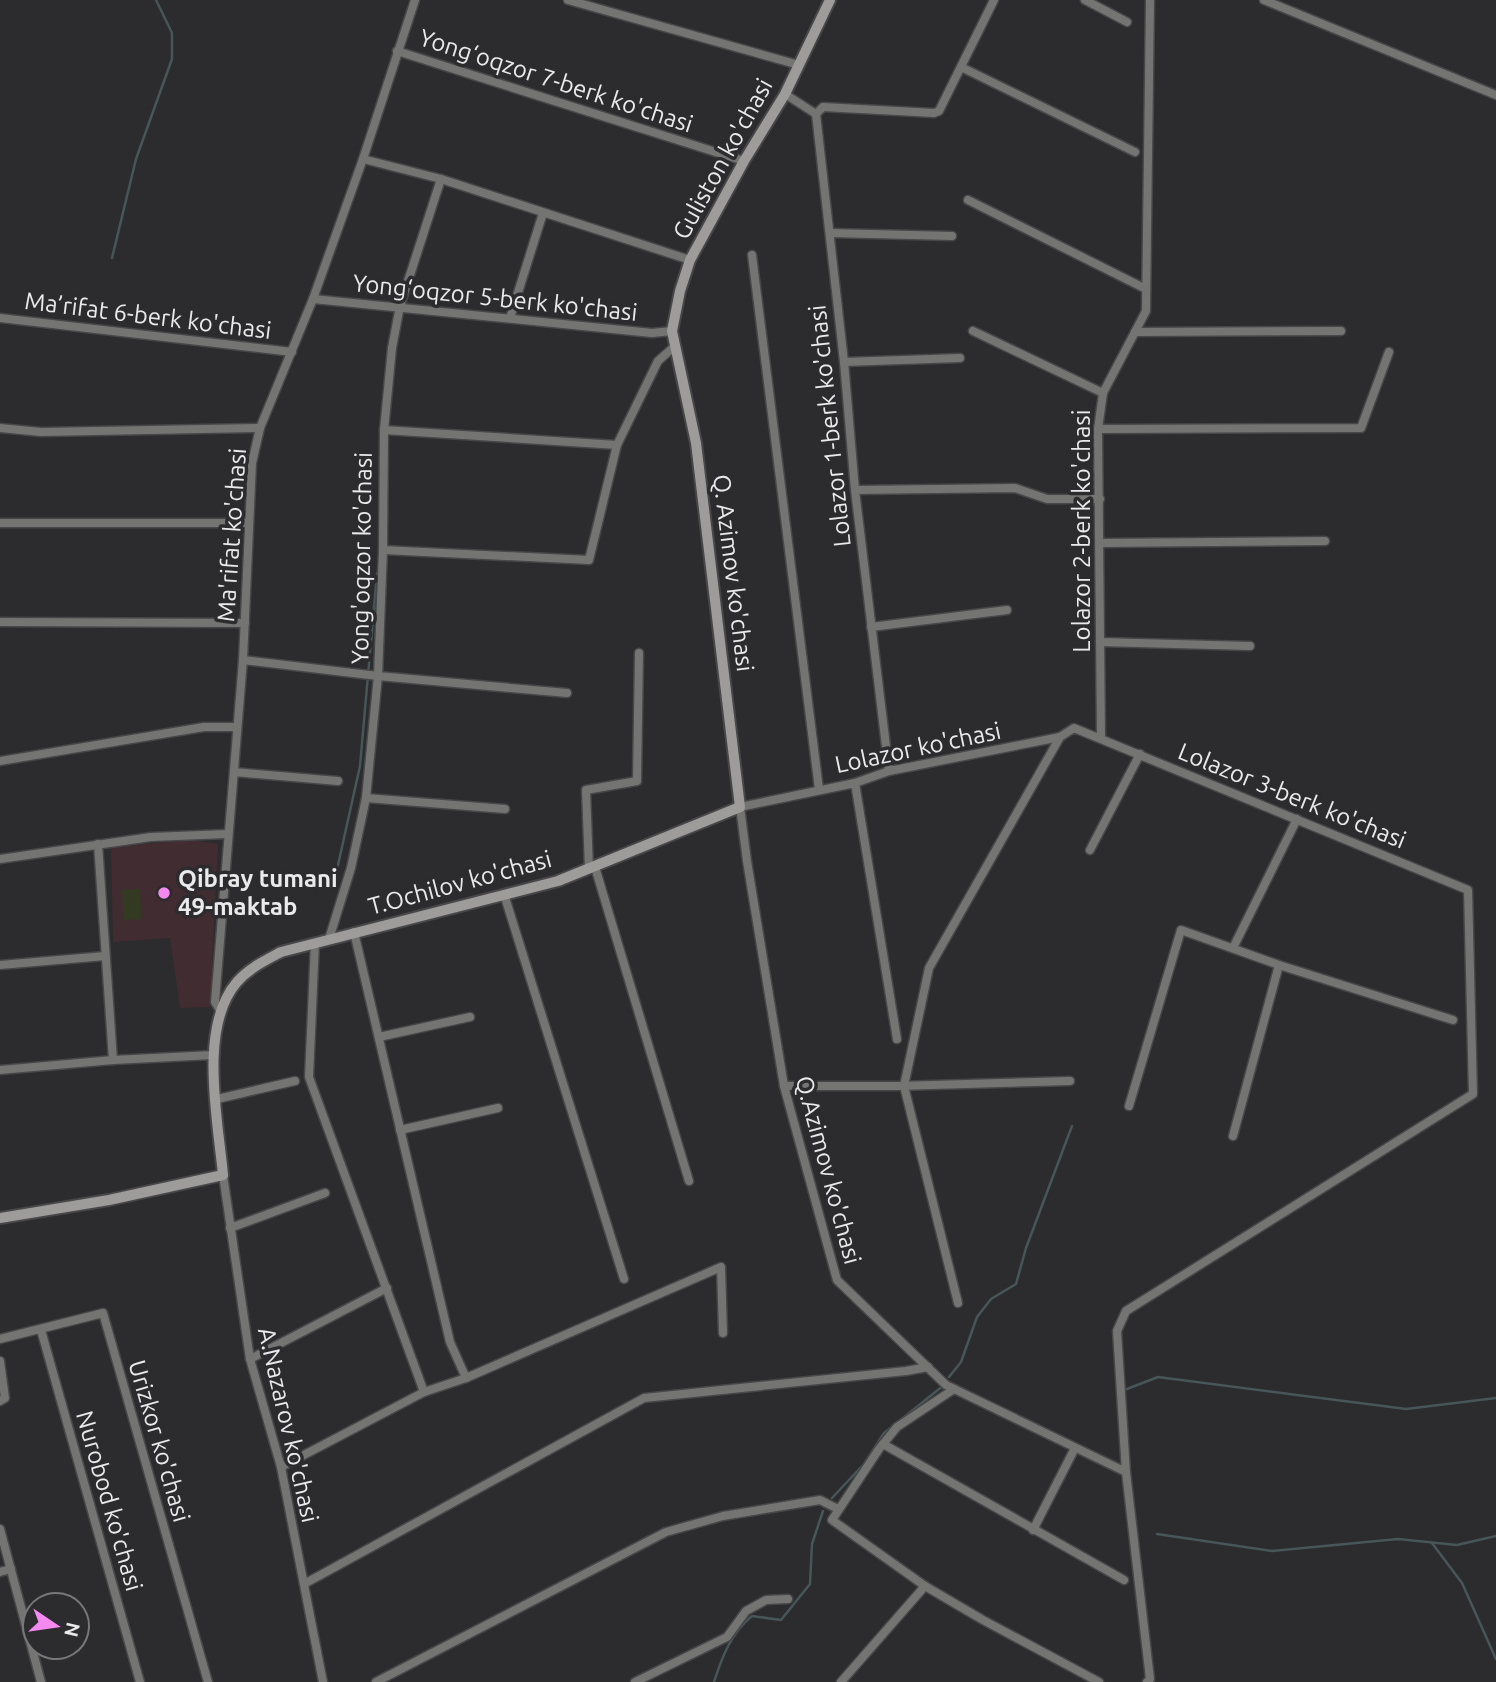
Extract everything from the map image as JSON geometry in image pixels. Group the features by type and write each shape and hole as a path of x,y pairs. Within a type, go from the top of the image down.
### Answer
{"main road":[{"name":"Guliston ko'chasi","path":"675,346 672,331 690,260 744,161 785,94 830,0"},
{"name":"Q. Azimov ko'chasi","path":"675,346 696,443 740,807"},
{"name":"T.Ochilov ko'chasi","path":"223,1175 213,1055 215,1032 221,1012 236,983 252,968 281,952 558,881 740,807"},
{"path":"0,1218 109,1200 223,1175"}],"street":[{"name":"Ma'rifat ko'chasi","path":"221,1012 215,1002 243,660 252,463 260,428 313,299 363,159 415,0"},
{"path":"568,0 799,65"},
{"path":"785,94 816,114 823,107 934,113 942,108 994,0"},
{"path":"1085,0 1127,22"},
{"name":"Lolazor 2-berk ko'chasi","path":"1101,738 1098,429 1103,393 1146,311 1150,0"},
{"path":"1264,0 1496,94"},
{"name":"Yong‘oqzor 7-berk ko'chasi","path":"397,51 744,161"},
{"path":"961,67 1135,152"},
{"name":"Lolazor 1-berk ko'chasi","path":"816,114 844,362 855,490 888,771"},
{"path":"363,159 440,179 690,260"},
{"name":"Yong'oqzor ko'chasi","path":"329,939 351,868 366,798 378,676 384,430 392,348 400,306 440,179"},
{"path":"968,200 1146,289"},
{"path":"510,318 544,213"},
{"path":"830,233 952,236"},
{"path":"752,255 819,789"},
{"name":"Yong‘oqzor 5-berk ko'chasi","path":"313,299 652,333 672,331"},
{"name":"Ma’rifat 6-berk ko'chasi","path":"0,318 292,352"},
{"path":"973,331 1103,393"},
{"path":"1135,332 1341,331"},
{"path":"383,550 589,560 617,445 658,360 675,346"},
{"path":"1098,429 1361,428 1389,352"},
{"path":"844,362 960,358"},
{"path":"0,428 41,432 260,428"},
{"path":"384,430 617,445"},
{"path":"855,490 1015,488 1047,499 1100,499"},
{"path":"0,523 248,523"},
{"path":"1100,543 1325,541"},
{"path":"871,627 1007,610"},
{"path":"0,622 245,623"},
{"path":"1100,642 1250,646"},
{"path":"639,653 637,781 586,790 592,868 689,1181"},
{"path":"243,660 378,676 567,693"},
{"path":"0,761 204,727 236,727"},
{"name":"Lolazor ko'chasi","path":"740,807 855,783 888,771 1060,737 1074,728 1101,738"},
{"path":"958,1303 904,1086 929,968 1060,737"},
{"name":"Lolazor 3-berk ko'chasi","path":"1101,738 1468,890 1474,1094 1126,1311 1117,1331 1126,1472"},
{"path":"1090,850 1140,754"},
{"path":"234,772 338,781"},
{"path":"855,783 897,1039"},
{"path":"366,798 505,809"},
{"name":"Q.Azimov ko'chasi","path":"740,807 784,1086 837,1280 946,1385 1126,1472"},
{"path":"1233,948 1297,819"},
{"path":"0,859 151,837 227,834"},
{"path":"98,844 113,1060"},
{"path":"504,894 624,1279"},
{"path":"1129,1106 1181,930 1279,965 1453,1020"},
{"path":"354,932 450,1342 466,1378"},
{"path":"316,943 309,1077 424,1392"},
{"path":"0,965 105,956"},
{"path":"1233,1136 1279,965"},
{"path":"379,1037 470,1017"},
{"path":"0,1069 213,1055"},
{"path":"217,1099 295,1081"},
{"path":"784,1086 1070,1081"},
{"path":"400,1130 498,1108"},
{"name":"A.Nazarov ko'chasi","path":"223,1175 250,1359 281,1466 323,1682"},
{"path":"230,1228 325,1193"},
{"path":"281,1466 424,1392 466,1378 721,1267 723,1333"},
{"path":"250,1359 387,1288"},
{"name":"Urizkor ko'chasi","path":"0,1339 103,1313 208,1682"},
{"name":"Nurobod ko'chasi","path":"41,1330 140,1682"},
{"path":"0,1361 5,1398 0,1401"},
{"path":"304,1584 644,1398 928,1367"},
{"path":"954,1389 897,1427 832,1520 925,1586 1099,1682"},
{"path":"883,1444 1124,1580"},
{"path":"1033,1530 1075,1448"},
{"path":"1126,1472 1149,1665 1150,1679 1147,1682"},
{"path":"376,1682 666,1532 723,1516 820,1500 838,1509"},
{"path":"0,1529 41,1682"},
{"path":"0,1572 11,1569"},
{"path":"841,1682 925,1586"},
{"path":"635,1682 727,1637 746,1611 766,1600 788,1599"}],"shaded area":[{"name":"Qibray tumani 49-maktab","path":"191,840 218,844 210,1007 180,1008 170,938 113,942 111,847"}],"green space":[{"path":"140,889 141,919 124,920 122,890"}],"waterway":[{"path":"112,258 136,159 172,59 172,33 156,0"},
{"path":"334,883 360,766 377,573"},
{"path":"949,1377 961,1362 977,1317 991,1299 1016,1284 1026,1248 1072,1126"},
{"path":"1127,1389 1158,1377 1406,1409 1496,1398"},
{"path":"898,1422 944,1385"},
{"path":"832,1498 864,1464 884,1433 893,1426"},
{"path":"714,1682 728,1646 738,1630 752,1616 781,1620 810,1584 812,1544 823,1511"},
{"path":"1157,1534 1272,1551 1398,1539 1457,1545 1496,1536"},
{"path":"1432,1543 1462,1583 1496,1659"}],"place":[{"name":"Qibray tumani 49-maktab","path":"164,893"}]}
